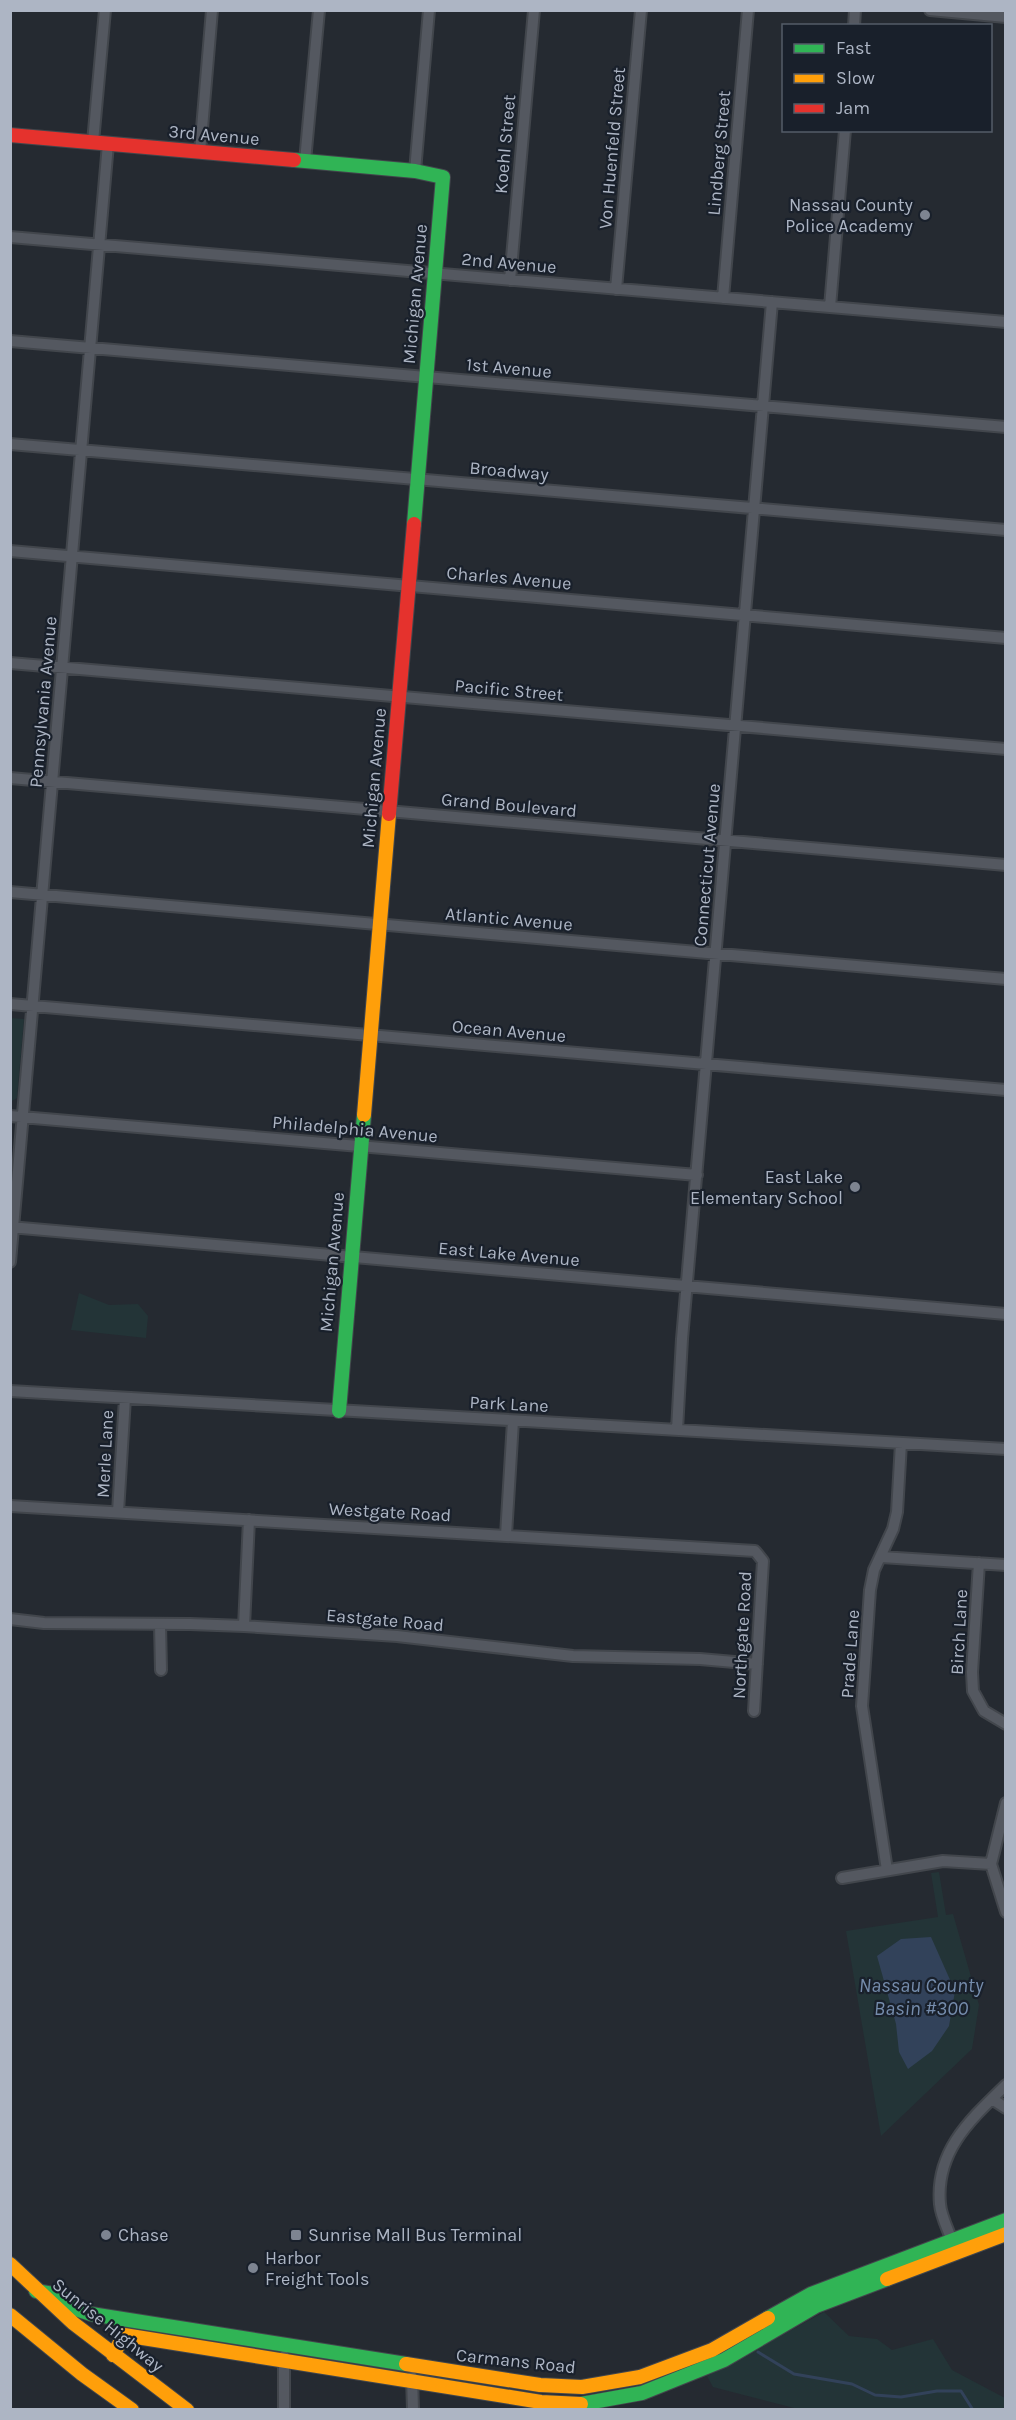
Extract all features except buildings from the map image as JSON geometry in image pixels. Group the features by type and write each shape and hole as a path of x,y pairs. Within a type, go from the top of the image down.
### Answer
{"main road":[{"name":"3rd Avenue","path":"10,135 415,171"},
{"name":"Michigan Avenue","path":"339,1411 350,1257 443,177 415,171"},
{"name":"Carmans Road","path":"16,2290 59,2295 76,2308 91,2314 284,2346 411,2373 541,2406 580,2404 642,2393 724,2360 816,2306 954,2247 1005,2220"},
{"name":"Carmans Road","path":"113,2355 124,2335 284,2362 582,2387 640,2377 712,2350 811,2294 954,2247 1005,2234"},
{"name":"Sunrise Highway","path":"10,2264 35,2291 113,2355 187,2409"},
{"path":"10,2315 82,2374 132,2409"},
{"path":"640,2377 645,2409"}],"street":[{"path":"93,142 105,10"},
{"path":"200,152 212,10"},
{"path":"305,161 319,10"},
{"path":"415,171 429,10"},
{"name":"Koehl Street","path":"510,280 534,10"},
{"name":"Von Huenfeld Street","path":"616,289 641,10"},
{"name":"Lindberg Street","path":"723,298 748,10"},
{"path":"930,10 1005,17"},
{"path":"830,307 845,132"},
{"name":"Pennsylvania Avenue","path":"10,1262 108,144"},
{"name":"2nd Avenue","path":"10,237 1005,322"},
{"name":"Connecticut Avenue","path":"677,1430 687,1286 772,302"},
{"name":"1st Avenue","path":"10,341 1005,427"},
{"name":"Broadway","path":"10,444 1005,530"},
{"name":"Charles Avenue","path":"10,551 1005,638"},
{"name":"Pacific Street","path":"10,663 1005,749"},
{"name":"Grand Boulevard","path":"10,778 1005,865"},
{"name":"Atlantic Avenue","path":"10,892 1005,979"},
{"name":"Ocean Avenue","path":"10,1004 1005,1090"},
{"name":"Philadelphia Avenue","path":"10,1116 697,1175"},
{"name":"East Lake Avenue","path":"12,1227 1005,1314"},
{"name":"Park Lane","path":"10,1391 1005,1449"},
{"name":"Merle Lane","path":"118,1512 124,1398"},
{"path":"506,1535 513,1421"},
{"name":"Prade Lane","path":"887,1870 862,1706 870,1590 874,1570 893,1529 897,1512 901,1443"},
{"name":"Westgate Road","path":"10,1506 754,1551 764,1561"},
{"path":"244,1626 249,1520"},
{"path":"881,1557 1005,1565"},
{"name":"Northgate Road","path":"754,1711 764,1561"},
{"name":"Birch Lane","path":"979,1563 972,1672 973,1691 984,1711 1005,1724"},
{"name":"Eastgate Road","path":"10,1619 44,1623 244,1626 397,1636 573,1656 700,1659 757,1664"},
{"path":"160,1624 161,1670"},
{"path":"1005,1803 991,1863 1005,1912"},
{"path":"842,1878 952,1861 991,1863"},
{"path":"954,2247 940,2206 939,2182 943,2164 961,2131 1005,2085"},
{"path":"992,2099 1005,2108"},
{"path":"284,2346 284,2409"},
{"path":"411,2373 413,2409"},
{"path":"540,2385 541,2406"}],"shaded area":[{"path":"10,1018 24,1019 17,1098 12,1101"},
{"path":"79,1293 109,1305 138,1304 148,1316 146,1338 71,1330"},
{"path":"939,1872 946,1915 953,1914 979,2005 972,2049 881,2136 846,1931 938,1917 931,1873"},
{"path":"824,2312 849,2336 877,2339 892,2350 933,2339 952,2370 1005,2398 1005,2409 798,2409 713,2387 707,2376"}],"water":[{"name":"Nassau County Basin #300","path":"931,1937 955,1991 949,2026 932,2051 908,2069 899,2052 896,2024 877,1956 901,1939"}],"waterway":[{"path":"758,2352 794,2374 852,2384 875,2395 901,2397 937,2391 961,2391 973,2410"}],"traffic: fast":[{"path":"294,160 415,171 443,177 414,524"},
{"path":"339,1411 364,1115"},
{"path":"768,2318 811,2294 1006,2220"},
{"path":"581,2404 642,2393 724,2360 816,2306 887,2279"},
{"path":"36,2291 59,2295 76,2309 91,2314 406,2364"}],"traffic: slow":[{"path":"364,1115 389,814"},
{"path":"887,2279 1006,2234"},
{"path":"10,2264 73,2323 187,2410"},
{"path":"10,2315 82,2374 132,2410"},
{"path":"406,2364 540,2385 582,2387 640,2377 712,2350 768,2318"},
{"path":"113,2355 124,2335 541,2402 581,2404"}],"traffic: jam":[{"path":"10,135 294,160"},
{"path":"389,814 414,524"}],"place":[{"name":"Nassau County Police Academy","path":"925,215"},
{"name":"East Lake Elementary School","path":"855,1187"},
{"name":"Chase","path":"106,2235"},
{"name":"Sunrise Mall Bus Terminal","path":"296,2235"},
{"name":"Harbor Freight Tools","path":"253,2268"}]}
